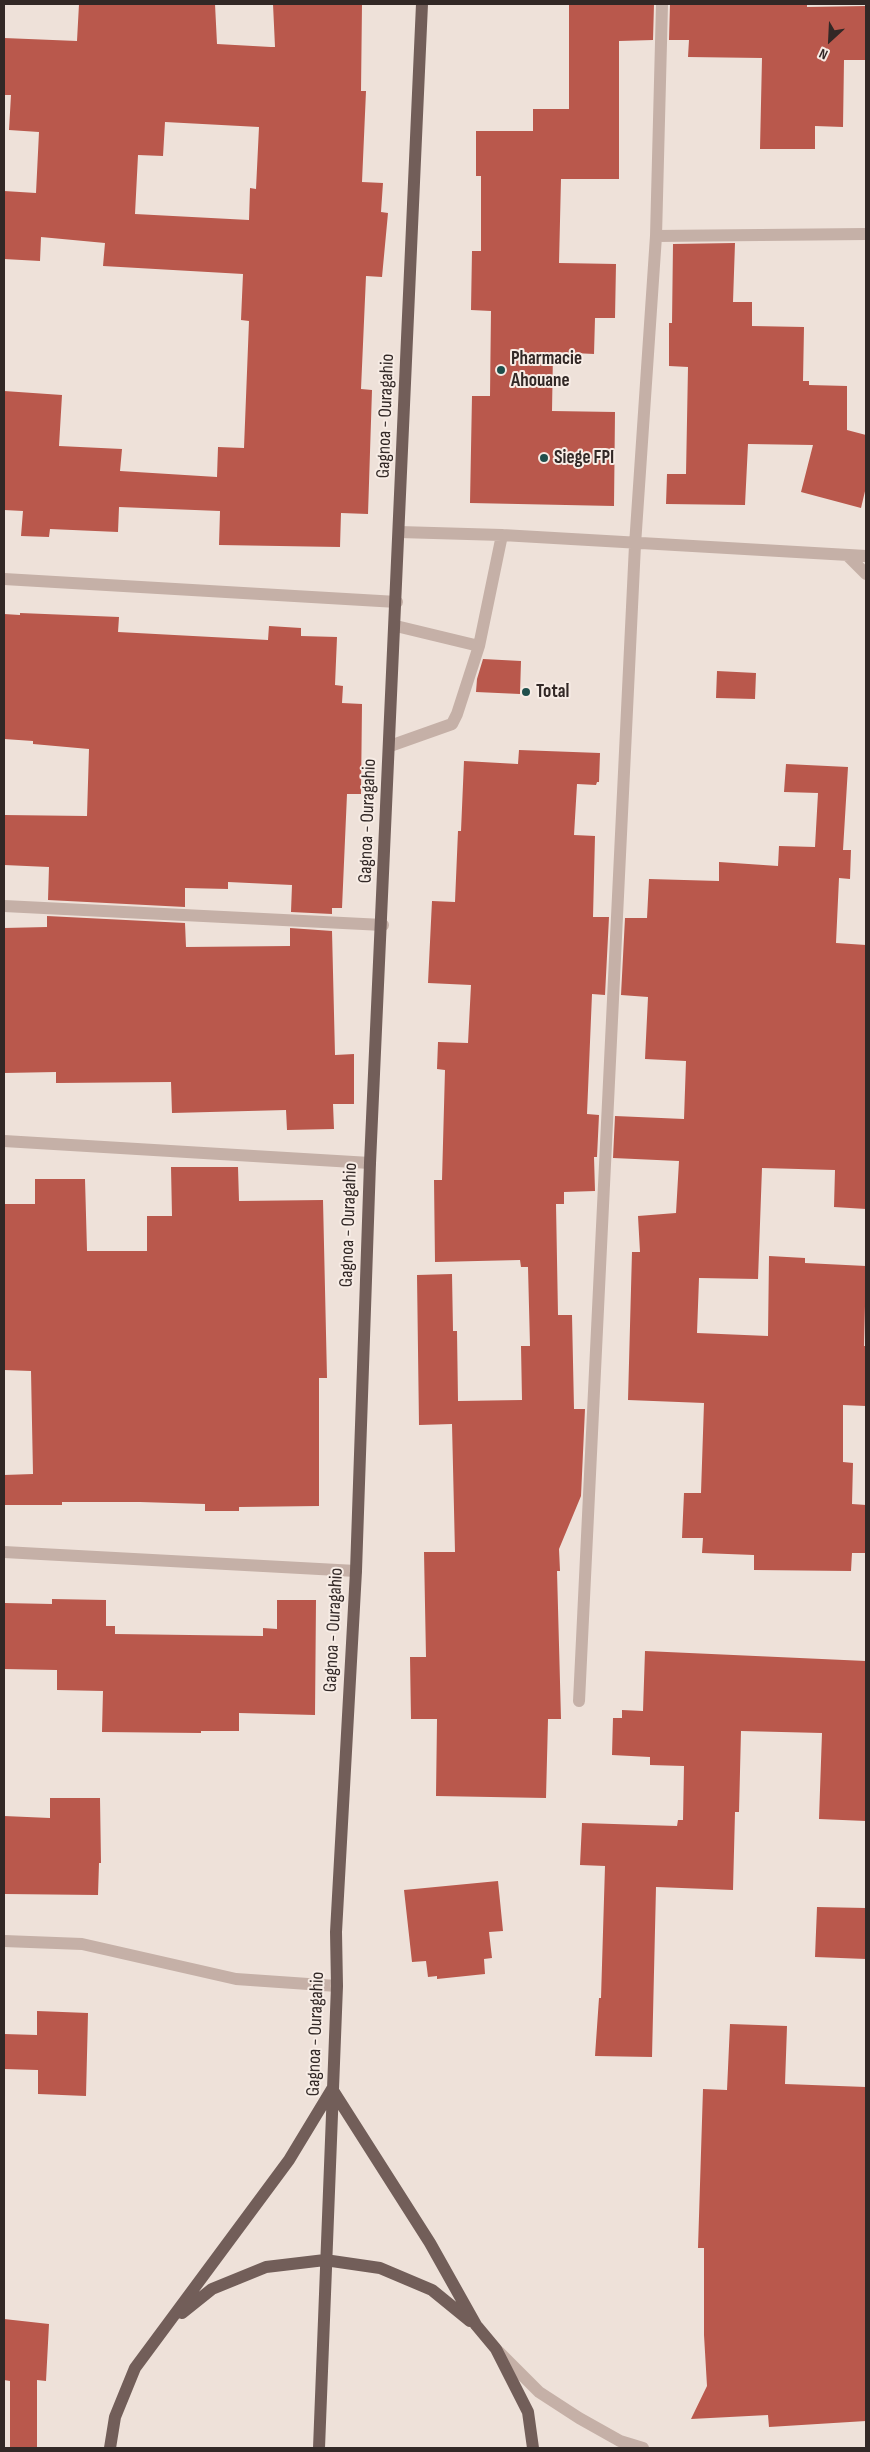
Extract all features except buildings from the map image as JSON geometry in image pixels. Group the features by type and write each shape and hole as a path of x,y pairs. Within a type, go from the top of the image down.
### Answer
{"main road":[{"name":"Gagnoa - Ouragahio","path":"319,2448 337,1986 336,1932 356,1571 370,1163 383,925 422,4"},
{"path":"110,2448 114,2417 135,2368 289,2160 332,2089 430,2242 476,2325 496,2349 528,2412 533,2448"},
{"path":"166,2326 212,2289 266,2267 325,2260 380,2268 432,2290 476,2325"}],"street":[{"path":"579,1701 635,544 656,236 662,4"},
{"path":"656,236 866,234"},
{"path":"399,532 502,535 866,556"},
{"path":"390,746 452,724 457,714 478,646 502,535"},
{"path":"847,555 866,574"},
{"path":"4,579 396,602"},
{"path":"396,626 478,646"},
{"path":"4,906 383,925"},
{"path":"4,1141 370,1163"},
{"path":"4,1552 356,1571"},
{"path":"4,1940 82,1944 236,1978 337,1986"},
{"path":"496,2349 547,2397 620,2441 643,2448"}],"place":[{"name":"Pharmacie Ahouane","path":"501,370"},
{"name":"Siege FPI","path":"544,458"},
{"name":"Total","path":"526,692"}]}
